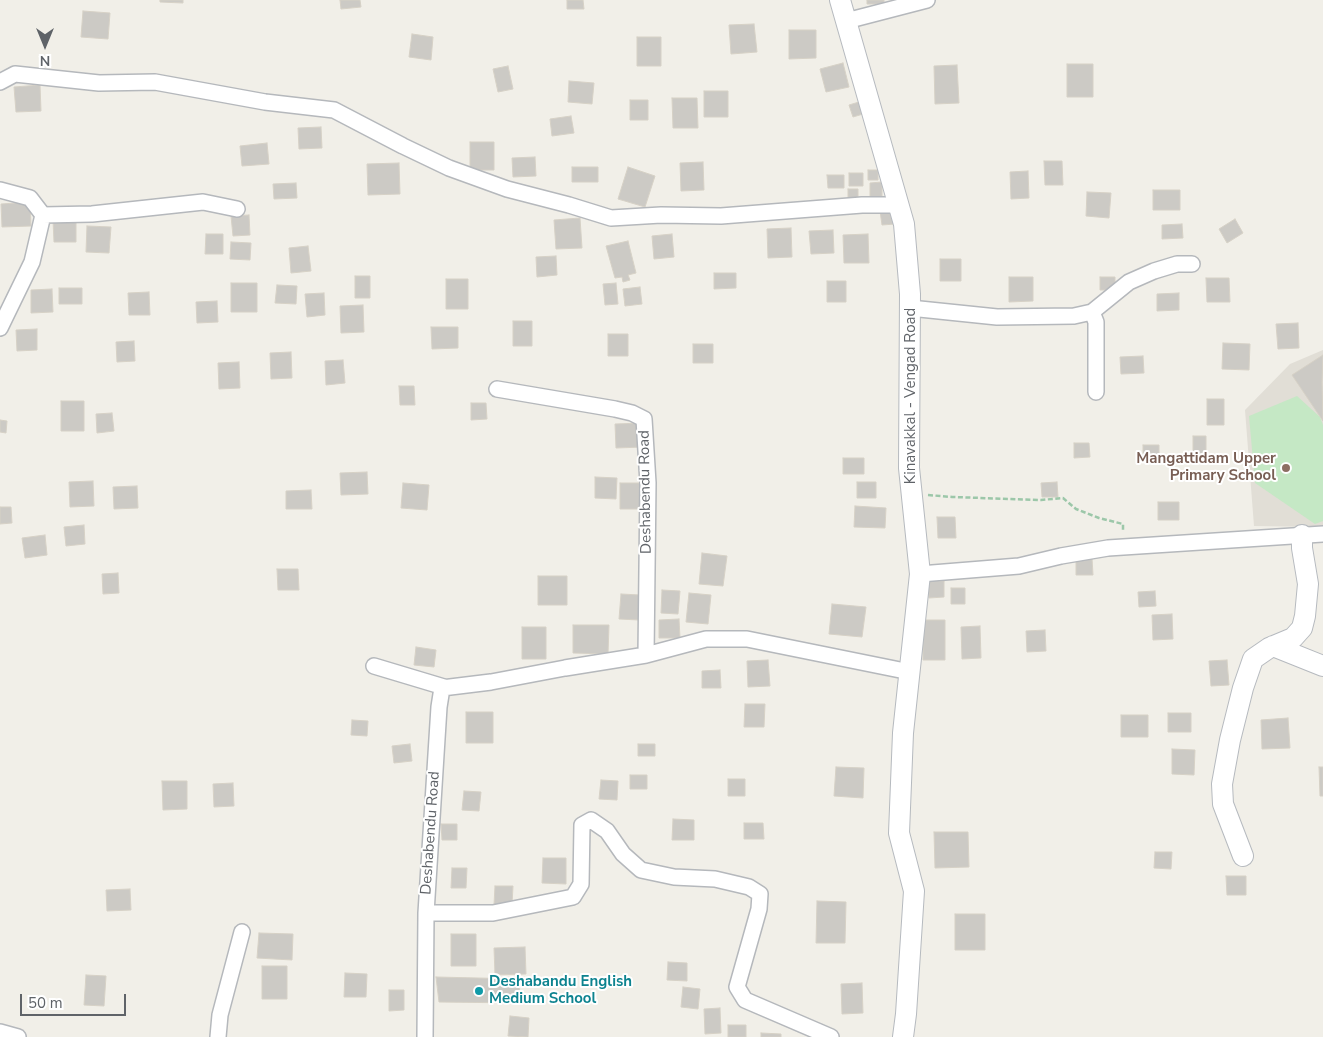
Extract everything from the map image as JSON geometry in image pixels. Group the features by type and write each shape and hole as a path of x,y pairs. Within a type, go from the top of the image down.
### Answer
{"main road":[{"name":"Kinavakkal - Vengad Road","path":"840,0 904,224 910,308 909,468 920,574 903,733 899,833 914,891 903,1037"},
{"path":"1243,856 1223,804 1222,784 1230,740 1243,688 1253,659 1274,646 1293,638 1302,628 1308,584 1302,535"},
{"path":"1274,646 1323,666"}],"street":[{"path":"846,21 926,0"},
{"path":"0,82 15,74 99,83 155,82 265,102 334,110 449,168 507,189 611,218 661,215 721,216 862,205 898,205"},
{"path":"0,190 30,198 43,216 32,262 0,328"},
{"path":"43,216 92,214 203,202 237,209"},
{"path":"910,308 997,317 1074,316 1092,312 1129,282 1154,271 1178,264 1192,264"},
{"path":"1092,312 1096,322 1096,392"},
{"name":"Deshabendu Road","path":"497,389 615,409 632,413 644,419 648,483 646,655"},
{"path":"920,574 1019,566 1061,556 1125,547 1323,534"},
{"path":"374,666 444,687 491,682 646,655 706,639 747,639 910,672"},
{"name":"Deshabendu Road","path":"444,687 440,699 426,913 492,913 573,897 581,884 582,825 591,820 608,831 623,854 641,870 674,877 715,879 749,887 760,894 759,909 737,987 745,1000 832,1037"},
{"path":"425,1037 426,913"},
{"path":"218,1037 220,1015 242,932"},
{"path":"0,1032 18,1037"}],"path":[{"path":"912,493 1041,500 1063,498 1076,509 1099,518 1123,524 1125,547"}],"shaded area":[{"name":"Mangattidam Upper Primary School","path":"1323,350 1323,527 1254,526 1245,410 1290,364"}],"green space":[{"name":"Mangattidam Upper Primary School","path":"1297,396 1320,417 1323,425 1323,521 1315,524 1255,483 1249,416"}],"building":[{"path":"160,0 183,0 183,3 160,2"},
{"path":"340,0 360,0 361,7 341,9"},
{"path":"567,0 583,0 584,9 567,9"},
{"path":"867,0 884,0 884,4 867,4"},
{"path":"83,11 110,13 108,39 81,37"},
{"path":"754,24 757,52 731,54 729,25"},
{"path":"789,30 816,30 816,58 789,59"},
{"path":"412,34 433,37 431,60 409,57"},
{"path":"637,37 661,37 661,66 637,66"},
{"path":"843,63 849,87 826,92 820,69"},
{"path":"1067,64 1093,64 1093,97 1067,97"},
{"path":"957,65 959,103 935,104 934,66"},
{"path":"508,66 513,89 498,92 493,69"},
{"path":"569,81 594,83 592,104 568,102"},
{"path":"40,85 41,111 16,112 14,87"},
{"path":"704,91 728,91 728,117 704,117"},
{"path":"672,98 697,98 698,128 673,128"},
{"path":"630,100 648,100 648,120 630,120"},
{"path":"859,102 863,114 853,117 849,105"},
{"path":"571,116 574,133 552,136 550,119"},
{"path":"321,127 322,148 299,149 298,128"},
{"path":"470,142 494,142 494,170 470,170"},
{"path":"267,143 269,164 242,166 240,146"},
{"path":"535,157 536,176 513,177 512,158"},
{"path":"1044,161 1062,161 1063,185 1045,185"},
{"path":"703,162 704,190 681,191 680,163"},
{"path":"399,163 400,194 368,195 367,164"},
{"path":"572,167 598,167 598,182 572,182"},
{"path":"628,167 655,176 645,207 618,199"},
{"path":"868,170 878,170 878,180 868,180"},
{"path":"1028,171 1029,198 1011,199 1010,172"},
{"path":"849,173 863,173 863,186 849,186"},
{"path":"827,175 844,175 844,188 828,188"},
{"path":"882,182 882,198 870,198 870,183"},
{"path":"296,183 297,198 274,199 273,184"},
{"path":"848,189 858,189 858,200 848,200"},
{"path":"1153,190 1180,190 1180,210 1153,210"},
{"path":"1087,192 1111,193 1109,218 1086,216"},
{"path":"30,202 31,226 2,227 1,204"},
{"path":"893,209 895,224 882,225 880,211"},
{"path":"249,215 250,235 233,236 231,216"},
{"path":"580,218 582,248 556,249 554,220"},
{"path":"1235,219 1243,233 1227,243 1219,229"},
{"path":"53,220 76,220 76,242 54,242"},
{"path":"1182,224 1183,238 1162,239 1162,225"},
{"path":"87,226 111,227 109,253 86,252"},
{"path":"791,228 792,257 768,258 767,229"},
{"path":"833,230 834,253 811,254 809,231"},
{"path":"206,234 223,234 223,254 205,254"},
{"path":"672,234 674,257 654,259 652,236"},
{"path":"868,234 869,263 844,263 843,235"},
{"path":"628,241 636,273 628,275 630,280 623,282 622,277 615,278 606,246"},
{"path":"231,242 251,243 250,260 230,259"},
{"path":"308,246 311,271 291,273 289,248"},
{"path":"556,256 557,275 537,277 536,257"},
{"path":"940,259 961,259 961,281 940,281"},
{"path":"714,273 736,273 736,288 714,289"},
{"path":"355,276 370,276 370,298 355,298"},
{"path":"1009,277 1033,277 1033,301 1009,302"},
{"path":"1100,277 1115,277 1115,290 1100,290"},
{"path":"1206,278 1229,278 1230,302 1207,302"},
{"path":"446,279 468,279 468,309 446,309"},
{"path":"827,281 846,281 846,302 827,302"},
{"path":"231,283 257,283 257,312 231,312"},
{"path":"616,283 618,304 605,305 603,284"},
{"path":"277,285 297,286 296,304 275,303"},
{"path":"640,287 642,304 625,306 623,289"},
{"path":"59,288 82,288 82,304 59,304"},
{"path":"52,289 53,312 31,313 31,290"},
{"path":"149,292 150,315 129,315 128,293"},
{"path":"324,293 325,315 307,317 305,294"},
{"path":"1179,293 1179,310 1157,311 1157,294"},
{"path":"217,301 218,322 197,323 196,302"},
{"path":"363,305 364,332 341,333 340,306"},
{"path":"513,321 532,321 532,346 513,346"},
{"path":"1298,323 1299,348 1278,349 1276,324"},
{"path":"431,327 458,327 458,348 432,349"},
{"path":"37,329 37,350 17,351 16,330"},
{"path":"608,334 628,334 628,356 608,356"},
{"path":"134,341 135,361 117,362 116,342"},
{"path":"1223,343 1250,344 1249,370 1222,369"},
{"path":"693,344 713,344 713,363 693,363"},
{"path":"291,352 292,378 271,379 270,353"},
{"path":"1323,355 1322,382 1323,421 1292,375"},
{"path":"1143,356 1144,373 1121,374 1120,357"},
{"path":"343,360 345,383 326,385 325,361"},
{"path":"239,362 240,388 219,389 218,363"},
{"path":"399,386 414,386 415,405 400,405"},
{"path":"1207,399 1224,399 1224,425 1207,425"},
{"path":"61,401 84,401 84,431 61,431"},
{"path":"471,403 486,403 487,419 471,420"},
{"path":"112,413 114,431 97,433 96,414"},
{"path":"0,420 7,421 6,433 0,432"},
{"path":"642,423 643,447 616,448 615,424"},
{"path":"1193,436 1206,436 1206,455 1193,455"},
{"path":"1074,443 1089,443 1090,457 1074,458"},
{"path":"1143,445 1159,445 1159,460 1143,460"},
{"path":"843,458 864,458 864,474 843,474"},
{"path":"367,472 368,494 341,495 340,473"},
{"path":"595,477 617,478 616,499 595,498"},
{"path":"93,481 94,506 70,507 69,482"},
{"path":"857,482 876,482 876,498 857,498"},
{"path":"1057,482 1058,497 1042,497 1041,483"},
{"path":"403,483 429,485 427,510 401,508"},
{"path":"620,483 643,483 643,509 620,509"},
{"path":"137,486 138,508 114,509 113,487"},
{"path":"311,490 312,509 286,509 286,491"},
{"path":"1158,502 1179,502 1179,520 1158,520"},
{"path":"855,506 886,508 885,528 854,527"},
{"path":"0,507 11,507 12,523 0,524"},
{"path":"937,517 955,517 956,538 938,538"},
{"path":"84,525 85,544 66,546 64,527"},
{"path":"45,535 47,555 25,558 22,538"},
{"path":"702,553 727,556 723,586 699,584"},
{"path":"1092,558 1093,575 1076,575 1076,559"},
{"path":"277,569 298,569 299,590 278,590"},
{"path":"118,573 119,593 103,594 102,574"},
{"path":"538,576 567,576 567,605 538,605"},
{"path":"944,581 944,597 929,598 928,582"},
{"path":"951,588 965,588 965,604 951,604"},
{"path":"662,590 680,591 678,614 661,613"},
{"path":"1155,591 1156,606 1139,607 1138,592"},
{"path":"689,593 711,595 708,624 686,622"},
{"path":"621,594 640,595 639,620 619,619"},
{"path":"832,604 866,607 862,637 829,634"},
{"path":"1172,614 1173,639 1153,640 1152,615"},
{"path":"679,619 680,638 659,638 659,620"},
{"path":"923,620 945,620 945,660 923,660"},
{"path":"573,625 609,625 608,654 573,653"},
{"path":"980,626 981,658 962,659 961,627"},
{"path":"522,627 546,627 546,659 522,659"},
{"path":"1045,630 1046,651 1027,652 1026,631"},
{"path":"416,647 436,650 434,667 414,665"},
{"path":"768,660 770,686 748,687 747,661"},
{"path":"1227,660 1229,685 1211,686 1209,661"},
{"path":"720,670 721,688 702,688 702,671"},
{"path":"745,704 765,704 764,727 744,727"},
{"path":"466,712 493,712 493,743 466,743"},
{"path":"1168,713 1191,713 1191,732 1168,732"},
{"path":"1121,715 1148,715 1148,737 1121,737"},
{"path":"1288,718 1290,748 1262,749 1261,720"},
{"path":"352,720 368,721 367,736 351,735"},
{"path":"410,744 412,761 394,763 392,746"},
{"path":"638,744 655,744 655,756 638,756"},
{"path":"1172,749 1195,750 1194,775 1172,774"},
{"path":"836,767 864,768 863,798 834,796"},
{"path":"1319,767 1323,767 1323,796 1320,796"},
{"path":"630,775 647,775 647,789 630,789"},
{"path":"728,779 745,779 745,796 728,796"},
{"path":"601,780 618,781 617,800 599,799"},
{"path":"162,781 187,781 187,809 163,810"},
{"path":"233,783 234,806 214,807 213,784"},
{"path":"464,791 481,792 479,811 462,810"},
{"path":"673,819 694,820 694,840 672,840"},
{"path":"744,823 763,823 764,839 744,839"},
{"path":"441,824 457,824 457,840 442,840"},
{"path":"934,832 968,832 969,867 935,868"},
{"path":"1155,852 1172,852 1171,869 1154,868"},
{"path":"543,858 566,858 566,884 542,883"},
{"path":"452,868 467,868 466,888 451,888"},
{"path":"1226,876 1246,876 1246,895 1227,895"},
{"path":"495,886 513,886 512,905 494,905"},
{"path":"130,889 131,910 107,911 106,890"},
{"path":"817,901 846,902 845,943 816,943"},
{"path":"955,914 985,914 985,950 955,950"},
{"path":"259,933 293,934 292,960 257,958"},
{"path":"451,934 476,934 476,966 451,966"},
{"path":"525,947 526,974 495,975 494,948"},
{"path":"668,962 687,963 687,981 667,980"},
{"path":"262,966 287,966 287,999 262,999"},
{"path":"345,973 367,974 366,997 344,997"},
{"path":"86,975 106,976 104,1006 84,1005"},
{"name":"Deshabandu English Medium School","path":"436,977 520,979 519,1003 439,1002"},
{"path":"862,983 863,1013 842,1014 841,984"},
{"path":"683,987 700,989 698,1009 681,1007"},
{"path":"389,990 404,990 404,1010 389,1011"},
{"path":"720,1008 721,1033 705,1034 704,1009"},
{"path":"510,1016 529,1018 528,1037 508,1036"},
{"path":"728,1025 746,1025 746,1037 728,1037"},
{"path":"761,1033 781,1034 781,1037 761,1037"}],"place":[{"name":"Mangattidam Upper Primary School","path":"1286,468"},
{"name":"Deshabandu English Medium School","path":"479,991"}]}
